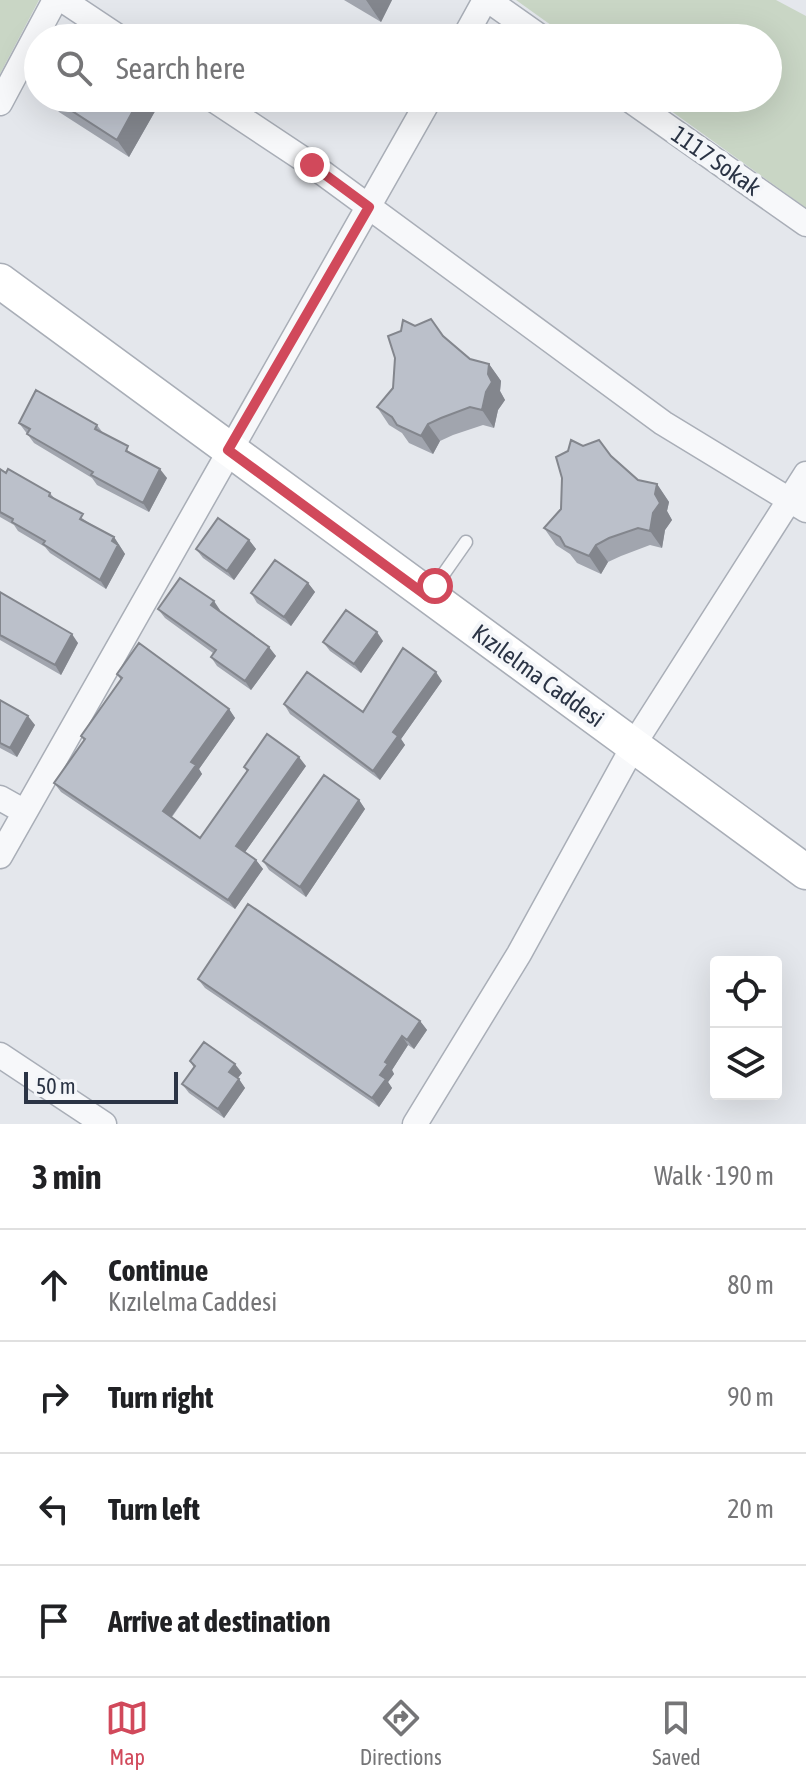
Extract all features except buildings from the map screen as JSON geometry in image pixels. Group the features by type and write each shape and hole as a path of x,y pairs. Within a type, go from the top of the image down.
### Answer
{"street":[{"path":"42,24 55,0"},
{"path":"63,0 99,24"},
{"path":"472,24 486,0 521,24"},
{"path":"0,103 24,58"},
{"path":"231,112 369,207 663,423 798,506"},
{"path":"0,856 422,112"},
{"name":"1117 Sokak","path":"647,112 806,224"},
{"name":"Kızılelma Caddesi","path":"0,281 134,376 228,450 806,872"},
{"path":"415,1124 519,954 634,746 798,506 806,474"},
{"path":"0,798 25,812"},
{"path":"0,1055 104,1124"}],"lane":[{"path":"427,596 466,542"}],"green space":[{"path":"0,0 39,0 24,24 0,74"},
{"path":"516,0 776,0 806,16 806,208 672,112 782,112 782,24 549,24"}],"route":[{"path":"312,165 369,207 228,450 427,596 435,586"}]}
